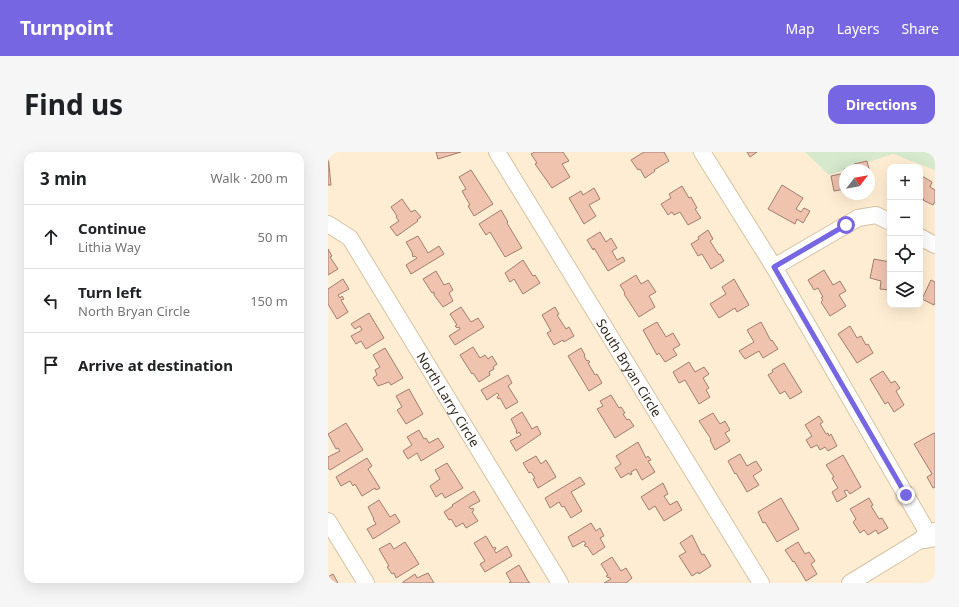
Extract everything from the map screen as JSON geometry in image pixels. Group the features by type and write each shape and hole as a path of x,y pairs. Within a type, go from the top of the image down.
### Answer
{"street":[{"name":"South Bryan Circle","path":"497,152 761,583"},
{"path":"702,152 774,267 931,535 850,583"},
{"path":"774,267 858,218 876,215 887,220"},
{"name":"North Larry Circle","path":"328,224 350,238 560,583"},
{"path":"923,238 935,244"},
{"path":"328,521 366,583"}],"green space":[{"path":"805,152 935,152 935,170 923,165 923,164 893,154 863,164 839,164 839,172 829,175"}],"building":[{"path":"436,152 461,152 438,159"},
{"path":"535,152 563,152 569,161 562,164 570,177 552,188 535,164 537,163 531,154"},
{"path":"644,152 664,152 669,161 654,170 655,171 645,178 640,169 638,170 631,160"},
{"path":"747,152 757,152 750,157"},
{"path":"328,155 331,185 328,185"},
{"path":"867,161 868,164 854,164"},
{"path":"471,170 493,204 474,216 462,191 466,189 459,177"},
{"path":"839,174 839,190 834,191 831,176"},
{"path":"923,177 932,182 930,187 935,190 935,201 933,205 923,200"},
{"path":"782,185 803,198 796,209 801,212 804,208 810,211 803,223 797,219 795,224 768,209"},
{"path":"682,186 689,198 691,197 697,208 695,209 701,218 688,225 680,212 674,215 672,212 668,215 661,204 671,198 669,194"},
{"path":"594,188 600,199 589,205 596,216 584,224 569,198 581,191 583,195"},
{"path":"402,199 411,212 415,210 421,217 417,220 418,221 397,236 390,227 399,221 391,207"},
{"path":"501,210 522,248 505,257 490,232 486,235 479,224"},
{"path":"708,230 713,239 710,241 724,261 711,269 702,254 698,256 691,244 699,239 698,237"},
{"path":"600,232 606,242 611,238 617,248 612,251 617,260 623,257 625,261 608,271 594,248 593,250 587,240"},
{"path":"418,236 428,253 439,246 444,254 411,274 406,265 417,258 415,256 413,257 413,254 406,242"},
{"path":"328,249 332,256 330,257 338,269 328,275"},
{"path":"874,259 887,261 887,290 880,289 881,281 870,278"},
{"path":"523,260 533,276 535,275 540,283 523,294 514,279 510,282 505,273"},
{"path":"824,270 833,285 840,281 846,291 839,295 846,306 830,316 821,302 823,300 821,298 823,297 818,288 814,290 808,280"},
{"path":"436,271 444,285 449,283 453,290 449,293 453,301 443,307 434,295 434,292 432,293 423,279"},
{"path":"636,275 641,284 648,280 656,292 649,296 655,307 639,317 620,285"},
{"path":"343,279 349,289 338,295 340,298 342,296 344,299 341,300 348,312 337,319 328,304 328,289"},
{"path":"734,279 749,305 737,312 735,308 719,318 710,304 726,294 722,287"},
{"path":"931,280 935,282 934,305 923,300"},
{"path":"461,307 471,322 478,318 484,327 455,345 449,336 460,329 459,327 457,328 455,326 457,325 450,314"},
{"path":"555,307 559,314 557,315 566,329 569,327 574,336 564,342 563,340 554,345 547,333 551,331 542,315"},
{"path":"369,313 384,338 366,349 361,341 356,344 351,336 362,330 360,326 355,329 351,324"},
{"path":"657,322 666,337 673,333 680,345 673,349 677,355 665,362 659,353 657,355 643,330"},
{"path":"761,322 771,341 772,340 778,349 763,358 759,351 745,359 739,351 754,342 747,330"},
{"path":"850,326 857,338 861,336 873,353 857,363 838,334"},
{"path":"473,347 480,358 485,355 488,359 492,356 497,364 493,367 494,369 489,372 490,375 479,382 460,355"},
{"path":"385,348 403,378 391,385 389,382 378,386 373,378 377,375 375,370 380,367 373,355"},
{"path":"581,348 587,361 588,360 590,362 588,363 595,375 597,374 602,383 589,391 568,356"},
{"path":"689,362 695,372 704,367 709,374 703,378 709,388 706,390 710,397 699,404 685,380 679,383 673,372"},
{"path":"784,363 802,392 790,399 785,391 780,394 768,375 773,372 772,370"},
{"path":"883,371 891,383 895,381 900,388 896,391 904,405 894,412 888,402 885,404 870,379"},
{"path":"508,375 512,383 508,386 518,402 506,409 500,398 498,399 497,397 499,395 497,393 487,400 481,390"},
{"path":"409,389 423,414 406,424 397,410 402,407 396,396"},
{"path":"611,395 619,408 621,407 625,413 623,414 627,420 629,419 634,426 615,438 597,409 603,406 600,401"},
{"path":"522,412 532,429 537,426 541,434 516,451 510,441 521,435 519,432 517,434 511,419"},
{"path":"713,413 720,424 725,421 730,430 725,433 730,441 715,450 710,440 711,439 699,421"},
{"path":"819,416 823,422 820,424 826,434 828,433 829,436 831,434 837,446 828,451 825,447 820,450 817,445 811,448 806,440 812,436 805,425"},
{"path":"346,423 363,450 330,470 328,468 328,457 340,451 338,448 336,449 328,434"},
{"path":"419,430 424,439 426,438 429,443 438,438 444,447 421,461 417,453 408,459 403,451 412,445 407,437"},
{"path":"934,433 935,487 933,488 927,477 932,474 914,444"},
{"path":"638,442 646,458 648,456 651,460 648,461 655,472 642,480 636,469 631,472 632,474 630,475 629,473 621,478 615,468 621,464 616,456"},
{"path":"740,454 747,466 756,461 762,470 753,476 759,485 747,492 728,461"},
{"path":"843,455 861,487 850,494 847,490 844,491 847,496 837,502 832,492 838,488 832,478 834,477 826,465"},
{"path":"536,456 541,464 546,460 556,477 538,488 533,479 535,478 531,472 529,473 523,463"},
{"path":"367,458 372,466 368,469 380,488 376,490 375,488 362,496 355,484 353,486 350,481 341,486 336,477"},
{"path":"447,463 463,488 445,498 442,493 436,497 430,486 440,479 435,470"},
{"path":"580,477 585,484 571,492 582,511 571,518 564,506 562,507 559,502 550,508 545,498"},
{"path":"663,483 668,494 664,496 670,505 677,501 682,510 664,521 655,506 649,510 641,497"},
{"path":"474,491 480,501 469,507 471,509 473,508 474,510 472,512 478,521 466,528 463,523 456,527 444,512"},
{"path":"781,498 799,529 777,542 765,522 763,523 758,512"},
{"path":"869,498 873,505 871,506 879,519 882,518 888,528 878,534 876,530 868,535 864,530 860,533 853,522 856,519 850,509"},
{"path":"379,500 390,517 395,514 400,522 373,539 367,529 376,524 368,507"},
{"path":"591,523 596,531 600,528 604,536 600,538 605,547 593,555 587,546 586,547 584,545 586,544 584,541 573,547 568,537"},
{"path":"692,535 702,555 704,554 711,566 699,574 698,572 692,576 679,556 686,552 680,543"},
{"path":"486,536 493,548 495,547 496,549 494,550 496,553 507,546 512,556 485,572 480,564 485,561 474,543"},
{"path":"405,542 419,564 396,578 394,573 392,574 387,567 389,566 379,549 390,543 394,549"},
{"path":"798,542 805,554 809,552 815,561 811,564 817,574 806,581 794,561 793,562 785,550"},
{"path":"612,557 621,571 626,568 632,578 626,583 604,583 611,579 606,576 608,575 601,564"},
{"path":"519,565 530,583 509,583 511,582 506,573"},
{"path":"428,573 434,583 403,583 415,574 417,578"},
{"path":"333,574 338,583 328,583 328,577"}],"route":[{"path":"846,225 774,267 906,495"}]}
